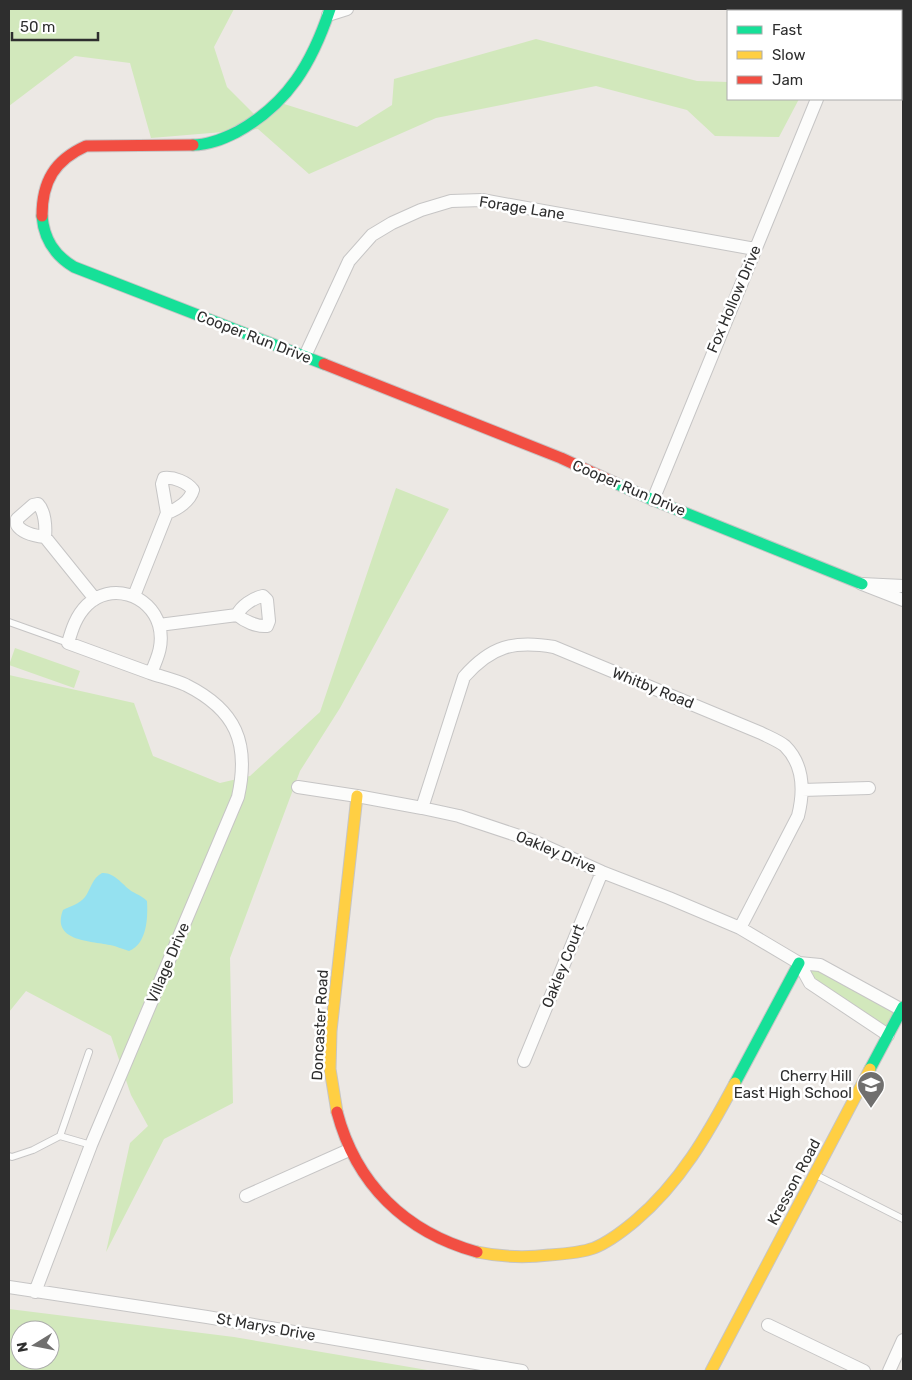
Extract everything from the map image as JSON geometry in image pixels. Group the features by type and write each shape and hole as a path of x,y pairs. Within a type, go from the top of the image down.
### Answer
{"street":[{"path":"329,12 347,9"},
{"name":"Cooper Run Drive","path":"329,12 315,48 302,73 285,94 248,125 213,143 202,145 86,146 70,153 56,166 42,203 42,222 48,240 58,257 74,267 305,356 560,458 653,500 903,600"},
{"name":"Fox Hollow Drive","path":"653,500 818,100"},
{"name":"Forage Lane","path":"305,356 349,261 372,235 392,223 421,210 452,201 482,200 755,249"},
{"path":"134,596 167,513"},
{"path":"46,537 95,599"},
{"name":"Cooper Run Drive","path":"862,584 903,586"},
{"path":"68,643 78,617 88,603 116,593 134,596 140,599 152,611 159,625 161,647 151,674"},
{"path":"159,625 237,615"},
{"name":"Village Drive","path":"36,1292 91,1146 238,797 243,777 243,752 236,731 227,714 212,700 185,684 151,674 68,643"},
{"name":"Whitby Road","path":"422,808 464,677 475,664 494,650 515,644 535,644 554,647 761,733 784,745 793,756 801,777 802,797 798,816 740,928"},
{"name":"Oakley Drive","path":"298,787 357,796 459,816 531,840 602,872 740,928 799,963"},
{"path":"802,790 869,788"},
{"name":"Doncaster Road","path":"357,796 333,1006 330,1075 335,1107 349,1150 370,1183 392,1208 423,1229 455,1246 498,1257 533,1257 592,1248 614,1238 641,1218 687,1167 709,1131 799,963"},
{"name":"Oakley Court","path":"524,1061 602,872"},
{"path":"799,963 820,965 903,1008"},
{"path":"799,963 810,984 888,1036"},
{"name":"Kresson Road","path":"711,1371 903,1008"},
{"path":"246,1196 349,1150"},
{"name":"St Marys Drive","path":"9,1287 207,1317 522,1371"},
{"path":"768,1324 864,1371"},
{"path":"889,1371 903,1340"}],"lane":[{"path":"9,622 68,643"},
{"path":"9,1156 12,1157 33,1150 60,1136 89,1052"},
{"path":"60,1136 91,1146"},
{"path":"815,1175 903,1219"}],"green space":[{"path":"9,9 234,9 214,47 227,87 257,117 281,103 357,127 392,105 394,79 536,39 697,81 727,82 727,100 798,100 779,137 715,136 687,110 596,86 436,118 309,174 258,129 151,138 130,63 75,56 9,106"},
{"path":"396,488 449,509 340,708 300,771 230,958 233,1103 164,1139 106,1252 130,1143 148,1126 131,1095 111,1036 26,991 9,1012 9,675 134,703 153,756 220,783 250,776 320,712"},
{"path":"15,648 80,671 74,688 9,665"},
{"path":"799,963 820,965 902,1010 888,1035 810,983"},
{"path":"9,1309 234,1337 433,1371 9,1371"}],"water":[{"path":"102,873 115,877 147,901 147,915 143,937 135,948 129,951 112,945 74,938 62,928 63,910 83,899 94,881"}],"traffic: fast":[{"path":"193,145 210,143 232,135 271,109 296,80 306,64 323,29 330,9"},
{"path":"42,216 45,232 51,246 74,267 324,364"},
{"path":"613,482 862,584"},
{"path":"735,1083 799,963"},
{"path":"870,1069 903,1007"}],"traffic: slow":[{"path":"337,1112 330,1069 331,1031 357,796"},
{"path":"711,1371 870,1069"},
{"path":"477,1252 522,1257 566,1254 600,1246 630,1225 666,1191 692,1157 735,1083"}],"traffic: jam":[{"path":"42,216 45,192 52,173 66,158 86,146 193,145"},
{"path":"324,364 561,458 613,482"},
{"path":"337,1112 357,1161 371,1183 387,1202 427,1232 477,1252"}],"place":[{"name":"Cherry Hill East High School","path":"871,1109"}]}
